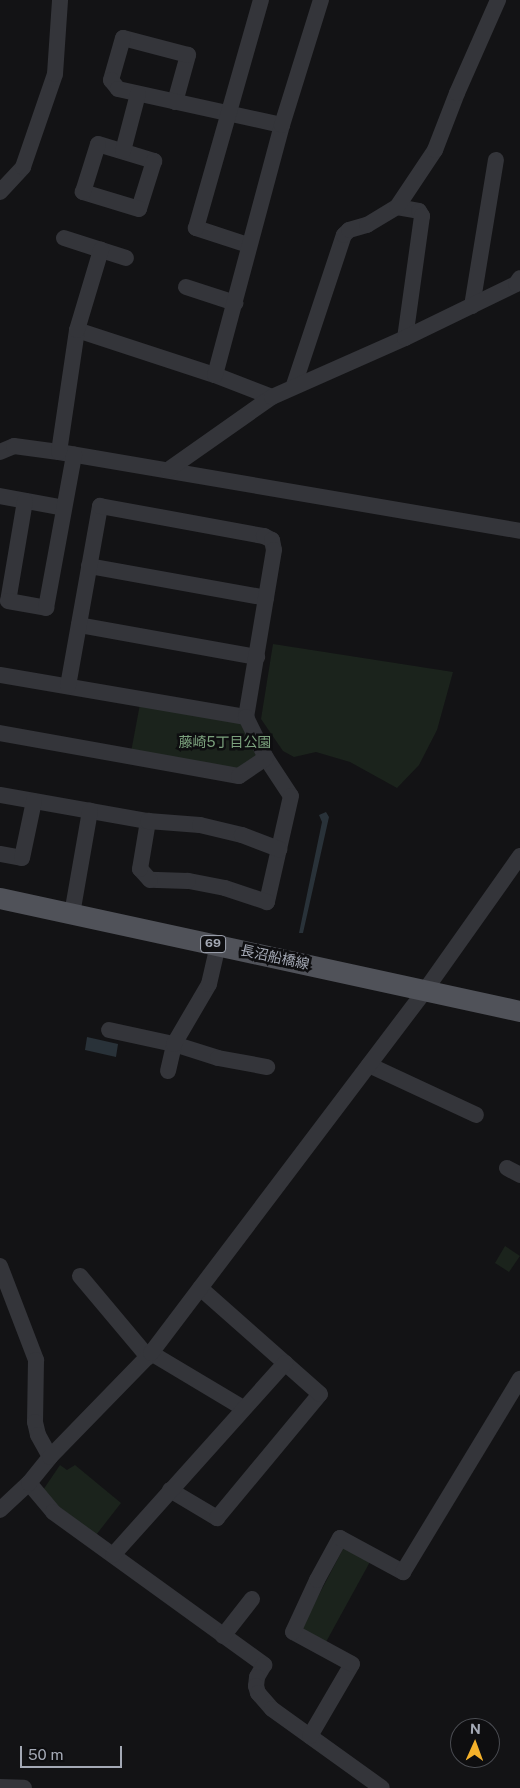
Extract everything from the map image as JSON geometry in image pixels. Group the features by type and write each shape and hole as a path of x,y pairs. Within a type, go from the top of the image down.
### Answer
{"main road":[{"name":"長沼船橋線","path":"0,898 426,989 520,1011"}],"street":[{"path":"0,192 23,167 55,74 60,0"},
{"path":"248,245 196,228 261,0"},
{"path":"214,375 282,125 321,0"},
{"path":"294,385 344,235 349,230 367,225 397,208 435,150 457,93 498,0"},
{"path":"175,102 188,55 123,38 111,80 118,89 175,102 229,112 282,125"},
{"path":"123,151 138,94"},
{"path":"98,144 123,151 154,161 139,209 83,192 98,144"},
{"path":"472,306 496,160"},
{"path":"397,208 419,211 422,216 406,338"},
{"path":"64,238 126,258"},
{"path":"25,501 8,601 46,608 64,508 66,454 77,330 101,250"},
{"path":"168,470 272,397 294,385 406,338 516,284 520,278"},
{"path":"186,287 235,303"},
{"path":"77,330 214,375 272,397"},
{"path":"0,452 14,446 168,470 520,531"},
{"path":"0,496 64,508"},
{"path":"68,686 100,506 264,536 272,540 274,550 246,718 266,758 291,796 268,902 225,888 188,880 150,880 140,869 148,821"},
{"path":"89,566 266,598"},
{"path":"79,625 256,657"},
{"path":"0,674 246,718"},
{"path":"0,733 239,776 266,758"},
{"path":"0,795 148,821 200,825 242,835 279,849"},
{"path":"0,854 22,858 34,801"},
{"path":"72,914 90,811"},
{"path":"0,1510 29,1483 50,1458 149,1355 426,989 520,856"},
{"path":"168,1071 174,1044 209,984 218,945"},
{"path":"109,1030 174,1044 218,1058 267,1067"},
{"path":"369,1065 476,1115"},
{"path":"0,1266 36,1360 35,1422 38,1435 50,1458"},
{"path":"80,1276 149,1355 244,1408"},
{"path":"170,1490 217,1518 320,1394 200,1288"},
{"path":"113,1555 285,1364"},
{"path":"310,1736 352,1664 293,1632 317,1580 340,1538 403,1572 520,1380"},
{"path":"29,1483 53,1512 264,1665 257,1677 258,1693 272,1709 382,1788"},
{"path":"224,1636 252,1599"},
{"path":"0,1787 24,1788"}],"green space":[{"path":"273,644 453,672 437,730 419,765 397,788 350,762 316,752 294,757 283,751 261,719"},
{"name":"藤崎5丁目公園","path":"140,704 246,717 262,756 239,771 131,752"},
{"path":"505,1246 520,1256 509,1272 495,1263"},
{"path":"60,1465 67,1470 75,1465 121,1503 96,1535 41,1493"},
{"path":"344,1547 371,1560 326,1642 301,1629"}],"shaded area":[{"path":"326,812 329,817 303,933 299,933 322,822 319,815"},
{"path":"87,1037 118,1044 116,1057 85,1050"}]}
